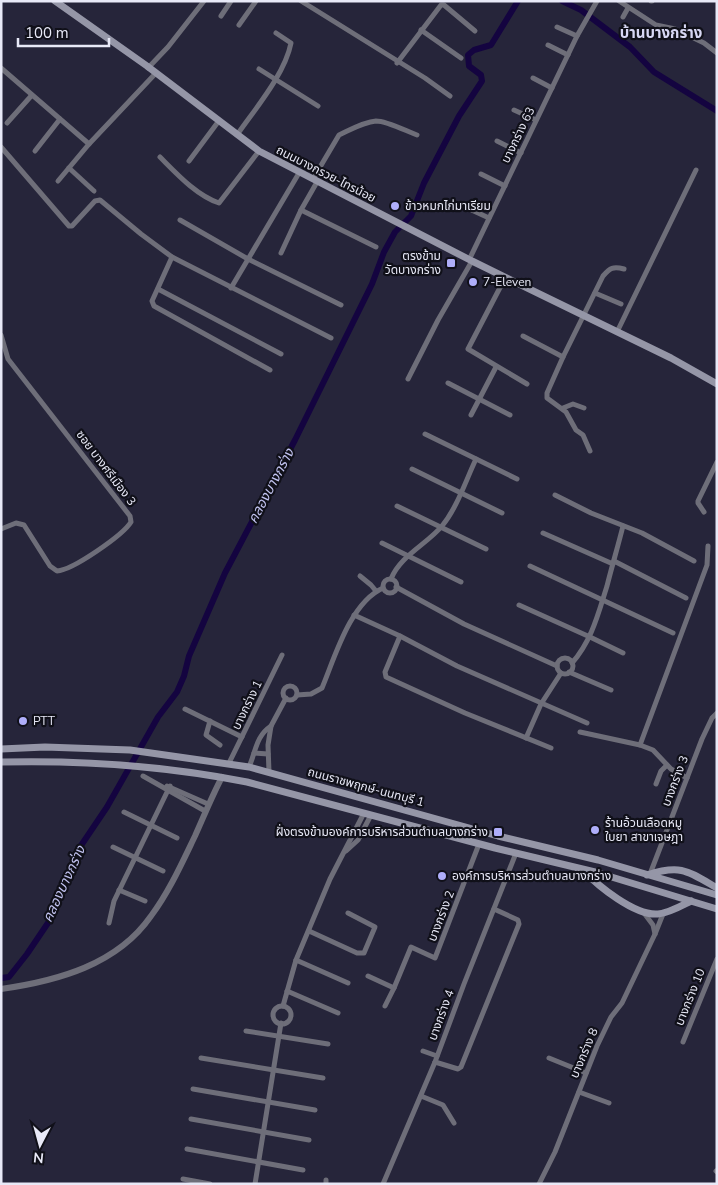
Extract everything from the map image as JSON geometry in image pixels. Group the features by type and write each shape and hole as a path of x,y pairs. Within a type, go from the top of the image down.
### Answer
{"main road":[{"name":"ถนนบางกรวย-ไทรน้อย","path":"55,1 259,152 415,233 617,332 717,384"},
{"name":"ถนนราชพฤกษ์-นนทบุรี 1","path":"1,749 45,747 130,750 249,767 498,836 598,860 717,896"},
{"name":"ถนนราชพฤกษ์-นนทบุรี 1","path":"1,762 52,761 121,764 247,782 479,844 582,869 717,909"},
{"path":"582,869 597,884 643,911 663,914 691,901"},
{"path":"648,874 680,869 717,888"}],"street":[{"path":"148,68 168,47 204,1"},
{"path":"221,16 231,1"},
{"path":"240,25 256,1"},
{"path":"301,1 425,78 450,96"},
{"name":"บางกร่าง 63","path":"408,379 470,260 577,36 597,1"},
{"path":"619,1 656,25 675,29 704,43 717,53"},
{"path":"397,62 443,4 475,31"},
{"path":"623,17 628,8"},
{"path":"557,27 577,36"},
{"path":"421,30 461,58"},
{"path":"237,136 275,79 289,53 291,43 276,33"},
{"path":"548,46 568,55"},
{"path":"2,70 89,144"},
{"path":"259,70 318,106"},
{"path":"58,181 89,144 155,74"},
{"path":"533,78 552,88"},
{"path":"7,123 32,95"},
{"path":"514,110 536,120"},
{"path":"35,151 60,119"},
{"path":"281,254 315,181 339,136 374,121 417,135"},
{"path":"189,161 218,122"},
{"path":"497,141 521,153"},
{"path":"1,147 69,226 72,226 98,199 172,257 331,338"},
{"path":"160,157 173,171 202,194 219,203 259,152"},
{"path":"69,168 94,192"},
{"path":"617,332 696,170"},
{"path":"231,288 299,173"},
{"path":"481,174 505,186"},
{"path":"465,207 489,218"},
{"path":"301,210 376,247"},
{"path":"180,220 248,258 341,305"},
{"path":"172,257 152,301 154,306 270,370"},
{"path":"590,451 583,435 576,430 572,420 563,408 547,396 563,357 603,276 609,268 624,269"},
{"path":"505,278 468,351 527,384"},
{"path":"158,288 281,354"},
{"path":"595,293 621,304"},
{"name":"ซอย บางศรีเมือง 3","path":"1,335 2,347 8,359 108,485 130,516 131,522 93,554 68,568 57,571 50,566 24,525 16,523 1,529"},
{"path":"522,336 563,357"},
{"path":"472,415 496,367"},
{"path":"448,383 510,415"},
{"path":"563,408 573,404 584,408"},
{"path":"425,434 517,479"},
{"path":"384,588 384,583 391,579 396,569 441,527 476,459"},
{"path":"704,512 698,501 717,462"},
{"path":"412,470 502,513"},
{"path":"555,495 590,513 642,533 694,560"},
{"path":"397,506 486,549"},
{"path":"570,672 572,670 572,663 590,636 603,601 623,526"},
{"path":"543,532 614,563 686,598"},
{"path":"382,543 461,582"},
{"path":"640,745 707,565 708,546"},
{"path":"530,566 673,633"},
{"path":"360,576 371,584 376,591"},
{"path":"391,579 395,582 396,587 464,624 556,666 561,673"},
{"path":"384,588 390,592 396,587"},
{"path":"286,698 292,699 297,695 311,694 322,688 354,615 376,591 384,588"},
{"path":"519,605 590,636 623,653"},
{"path":"354,615 400,636 456,666 587,723"},
{"path":"400,636 384,672 386,677 465,713 551,748"},
{"name":"บางกร่าง 1","path":"228,764 282,654"},
{"path":"556,666 563,658 567,658 572,663"},
{"path":"526,738 540,704 561,673 570,672 611,690"},
{"path":"286,698 283,692 288,686 293,686 296,689 297,695"},
{"path":"269,772 268,754 271,726 286,698"},
{"path":"185,709 242,737"},
{"name":"บางกร่าง 3","path":"648,874 656,858 707,726 717,713"},
{"path":"210,721 206,735 220,745"},
{"path":"249,767 260,736 271,726"},
{"path":"580,732 640,745 653,750 667,765 687,778"},
{"path":"254,753 268,754"},
{"path":"656,784 661,771 667,765"},
{"path":"143,776 162,786 208,804"},
{"path":"1,989 35,983 85,968 112,954 126,944 151,918 164,896 196,834 208,804 222,777"},
{"path":"168,788 205,811"},
{"path":"109,923 114,901 168,788"},
{"path":"124,812 177,838"},
{"path":"283,1006 296,960 330,879 343,852 358,840 368,814"},
{"name":"บางกร่าง 2","path":"394,988 411,947 435,958 479,844"},
{"path":"113,847 163,871"},
{"name":"บางกร่าง 4","path":"385,1183 436,1059 516,853"},
{"path":"656,858 657,864 663,871"},
{"path":"119,890 145,902"},
{"path":"423,1051 458,1069 461,1066 519,924 518,920 494,909"},
{"path":"643,911 653,925 655,934"},
{"path":"309,931 357,953 364,953 375,927 348,913"},
{"name":"บางกร่าง 8","path":"539,1184 555,1152 603,1033 622,1003 663,914"},
{"name":"บางกร่าง 10","path":"682,1042 717,959"},
{"path":"296,960 348,983"},
{"path":"368,976 394,988 385,1006"},
{"path":"287,991 338,1013"},
{"path":"283,1006 289,1009 290,1015 288,1021 282,1023 276,1021 273,1014 278,1007 283,1006"},
{"path":"255,1184 282,1023"},
{"path":"246,1031 328,1044"},
{"path":"201,1058 323,1078"},
{"path":"549,1058 586,1073"},
{"path":"193,1089 316,1110"},
{"path":"578,1092 609,1104"},
{"path":"420,1096 443,1105 454,1123"},
{"path":"191,1119 309,1140"},
{"path":"187,1149 303,1170"},
{"path":"183,1179 210,1184"}],"waterway":[{"name":"คลองบางกร่าง","path":"1,978 9,977 50,920 78,850 107,807 158,717 177,692 184,676 189,656 225,573 295,440 372,284 384,252 395,232 411,216 424,183 459,116 482,81 481,75 469,66 468,55 474,50 491,45 518,1"},
{"path":"562,1 581,10 630,47 654,72 717,111"}],"place":[{"name":"ข้าวหมกไก่มาเรียม","path":"395,206"},
{"name":"ตรงข้าม วัดบางกร่าง","path":"451,263"},
{"name":"7-Eleven","path":"473,282"},
{"name":"PTT","path":"23,721"},
{"name":"ร้านอ้วนเลือดหมู ใบยา สาขาเจษฎา","path":"595,830"},
{"name":"ฝั่งตรงข้ามองค์การบริหารส่วนตำบลบางกร่าง","path":"498,832"},
{"name":"องค์การบริหารส่วนตำบลบางกร่าง","path":"442,876"}],"district":[{"name":"บ้านบางกร่าง","path":"661,33"}]}
